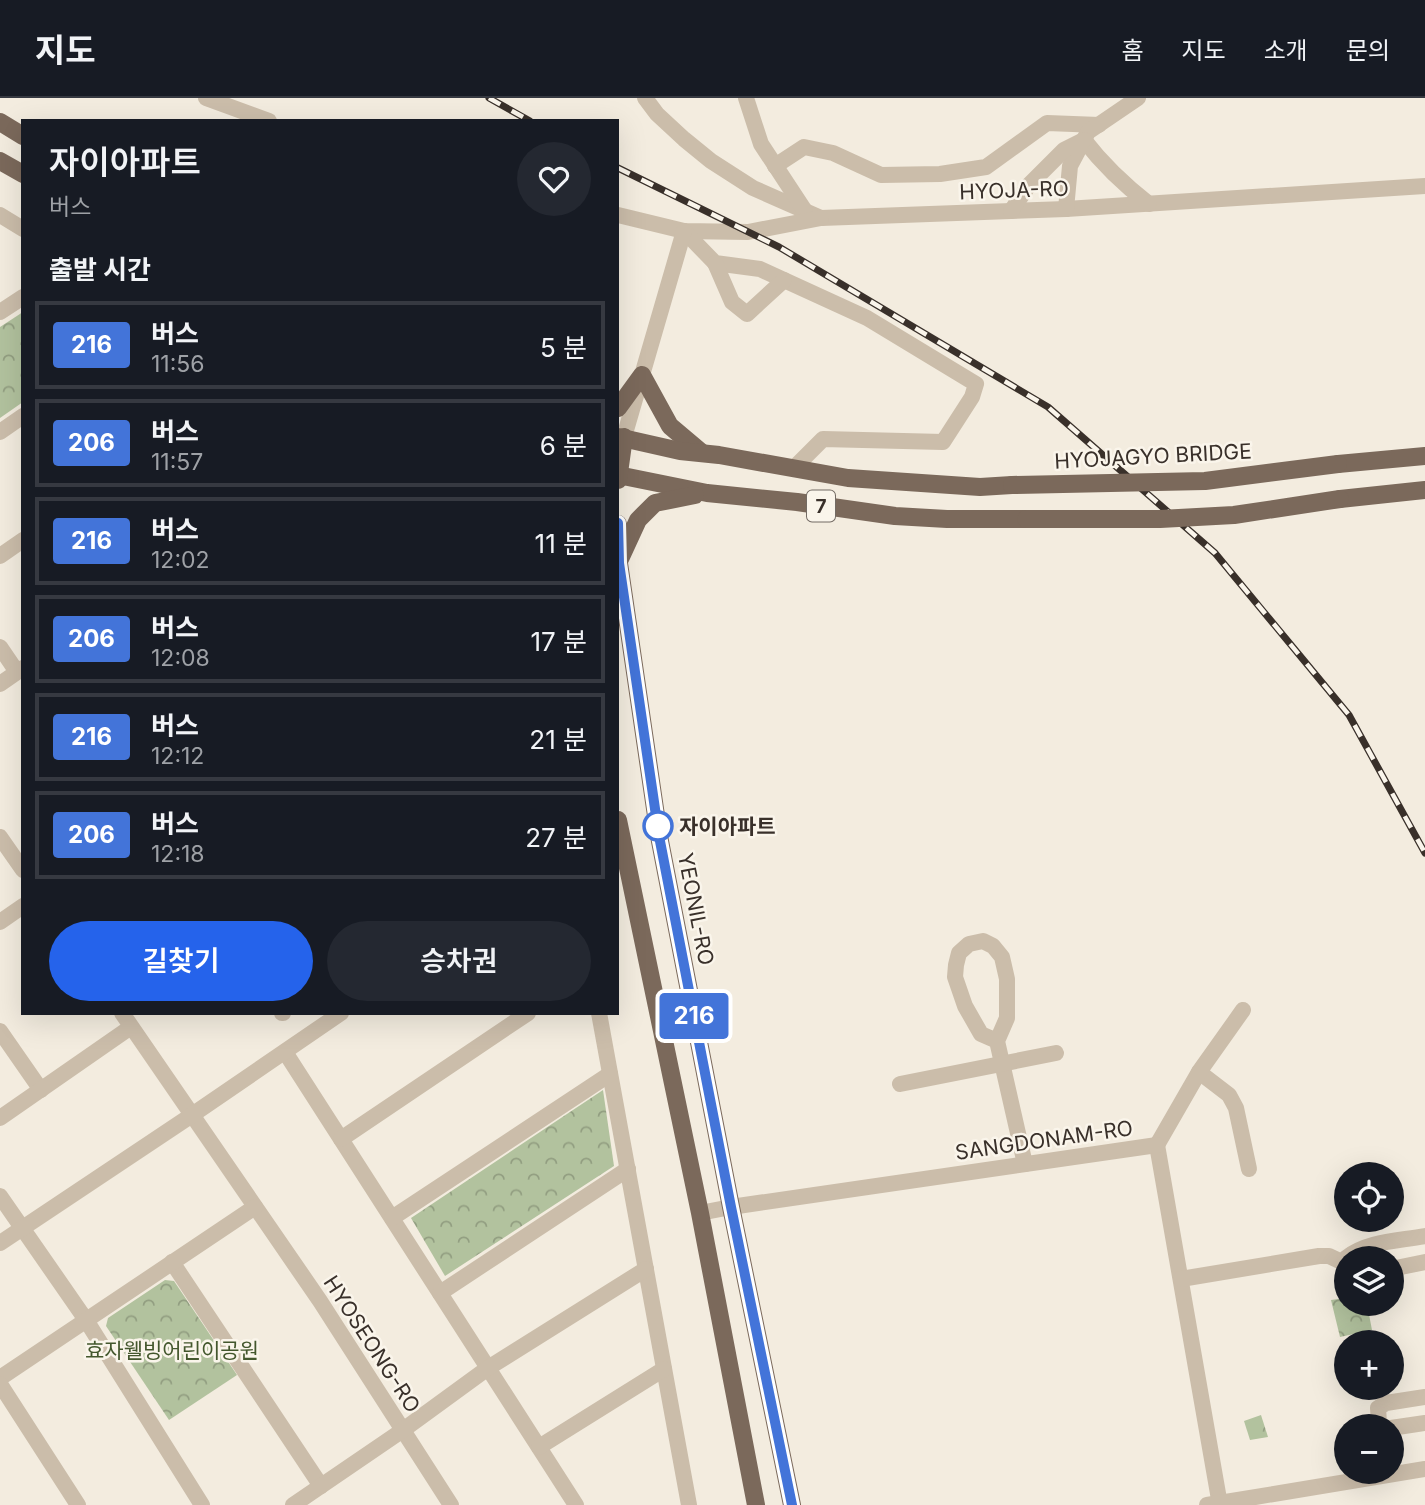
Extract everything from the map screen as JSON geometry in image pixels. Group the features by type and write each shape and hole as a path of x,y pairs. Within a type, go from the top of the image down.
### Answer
{"main road":[{"path":"0,122 21,135"},
{"path":"0,160 21,173"},
{"path":"619,407 642,375 670,426 702,453"},
{"path":"619,458 620,439"},
{"name":"7","path":"620,439 794,468"},
{"name":"HYOJAGYO BRIDGE","path":"794,468 848,478 980,487 1205,481 1422,455"},
{"name":"7","path":"619,477 707,493 895,516 947,519 1160,519 1234,515 1340,499 1425,490"},
{"path":"619,563 638,520 655,503 707,493"},
{"name":"YEONIL-RO","path":"619,563 659,836 792,1505"},
{"path":"619,827 700,1213 756,1505"}],"street":[{"path":"206,98 264,119"},
{"name":"HYOJA-RO","path":"645,98 666,122 711,161 753,188 821,218 1066,209 1425,186"},
{"path":"746,98 761,145 805,211"},
{"path":"1066,209 1070,166 1088,132 1138,98"},
{"path":"775,166 804,147 833,153 881,175 940,174 986,167 1047,123 1099,125"},
{"path":"1084,140 1122,183 1149,204"},
{"path":"1011,211 1029,185 1064,150 1084,140"},
{"path":"0,215 21,228"},
{"path":"619,215 684,231 748,232 821,218"},
{"path":"684,231 715,263 732,302 747,314 784,280"},
{"path":"620,439 642,375 684,231"},
{"path":"715,263 760,269 867,318 976,384 972,397 943,442 823,439 794,468"},
{"path":"0,312 21,298"},
{"path":"0,432 21,417"},
{"path":"0,556 21,541"},
{"path":"0,647 20,670 0,684"},
{"path":"0,837 21,867"},
{"path":"0,922 21,907"},
{"path":"997,1041 981,1034 965,1006 955,977 959,953 969,944 983,941 993,946 1002,957 1007,979 1007,1018 997,1041 1025,1164"},
{"path":"1157,1145 1199,1072 1243,1010"},
{"name":"HYOSEONG-RO","path":"123,1015 320,1301 451,1505"},
{"path":"0,1243 338,1015"},
{"path":"341,1139 525,1015"},
{"path":"600,1015 689,1505"},
{"path":"0,1118 131,1027"},
{"path":"0,1031 41,1090"},
{"path":"285,1052 576,1505"},
{"path":"900,1084 1056,1053"},
{"path":"1199,1072 1229,1095 1236,1108 1249,1169"},
{"path":"392,1218 610,1074"},
{"name":"SANGDONAM-RO","path":"700,1213 1157,1145 1216,1504"},
{"path":"440,1293 628,1169"},
{"path":"0,1196 86,1320 202,1505"},
{"path":"0,1378 255,1207"},
{"path":"1369,1246 1425,1236"},
{"path":"1181,1279 1319,1256 1334,1258"},
{"path":"172,1262 321,1486"},
{"path":"1404,1266 1425,1262"},
{"path":"293,1505 488,1368 646,1269"},
{"path":"539,1447 664,1369"},
{"path":"0,1384 78,1505"},
{"path":"1378,1414 1378,1408 1386,1403 1425,1396"},
{"path":"1404,1427 1425,1423"},
{"path":"1216,1504 1425,1469"}],"green space":[{"path":"21,313 21,403 0,418 0,327"},
{"path":"603,1090 614,1166 445,1276 411,1218"},
{"name":"효자웰빙어린이공원","path":"165,1280 174,1281 237,1375 169,1420 106,1326 108,1318"},
{"path":"1335,1316 1369,1316 1372,1330 1338,1330"},
{"path":"1261,1415 1268,1437 1250,1440 1244,1421"}],"railway":[{"path":"489,98 526,119"},
{"path":"619,168 779,247 1048,407 1215,553 1349,715 1425,853"}],"bus line":[{"name":"216","path":"619,563 659,836 792,1505"}],"place":[{"name":"자이아파트","path":"658,826"}]}
